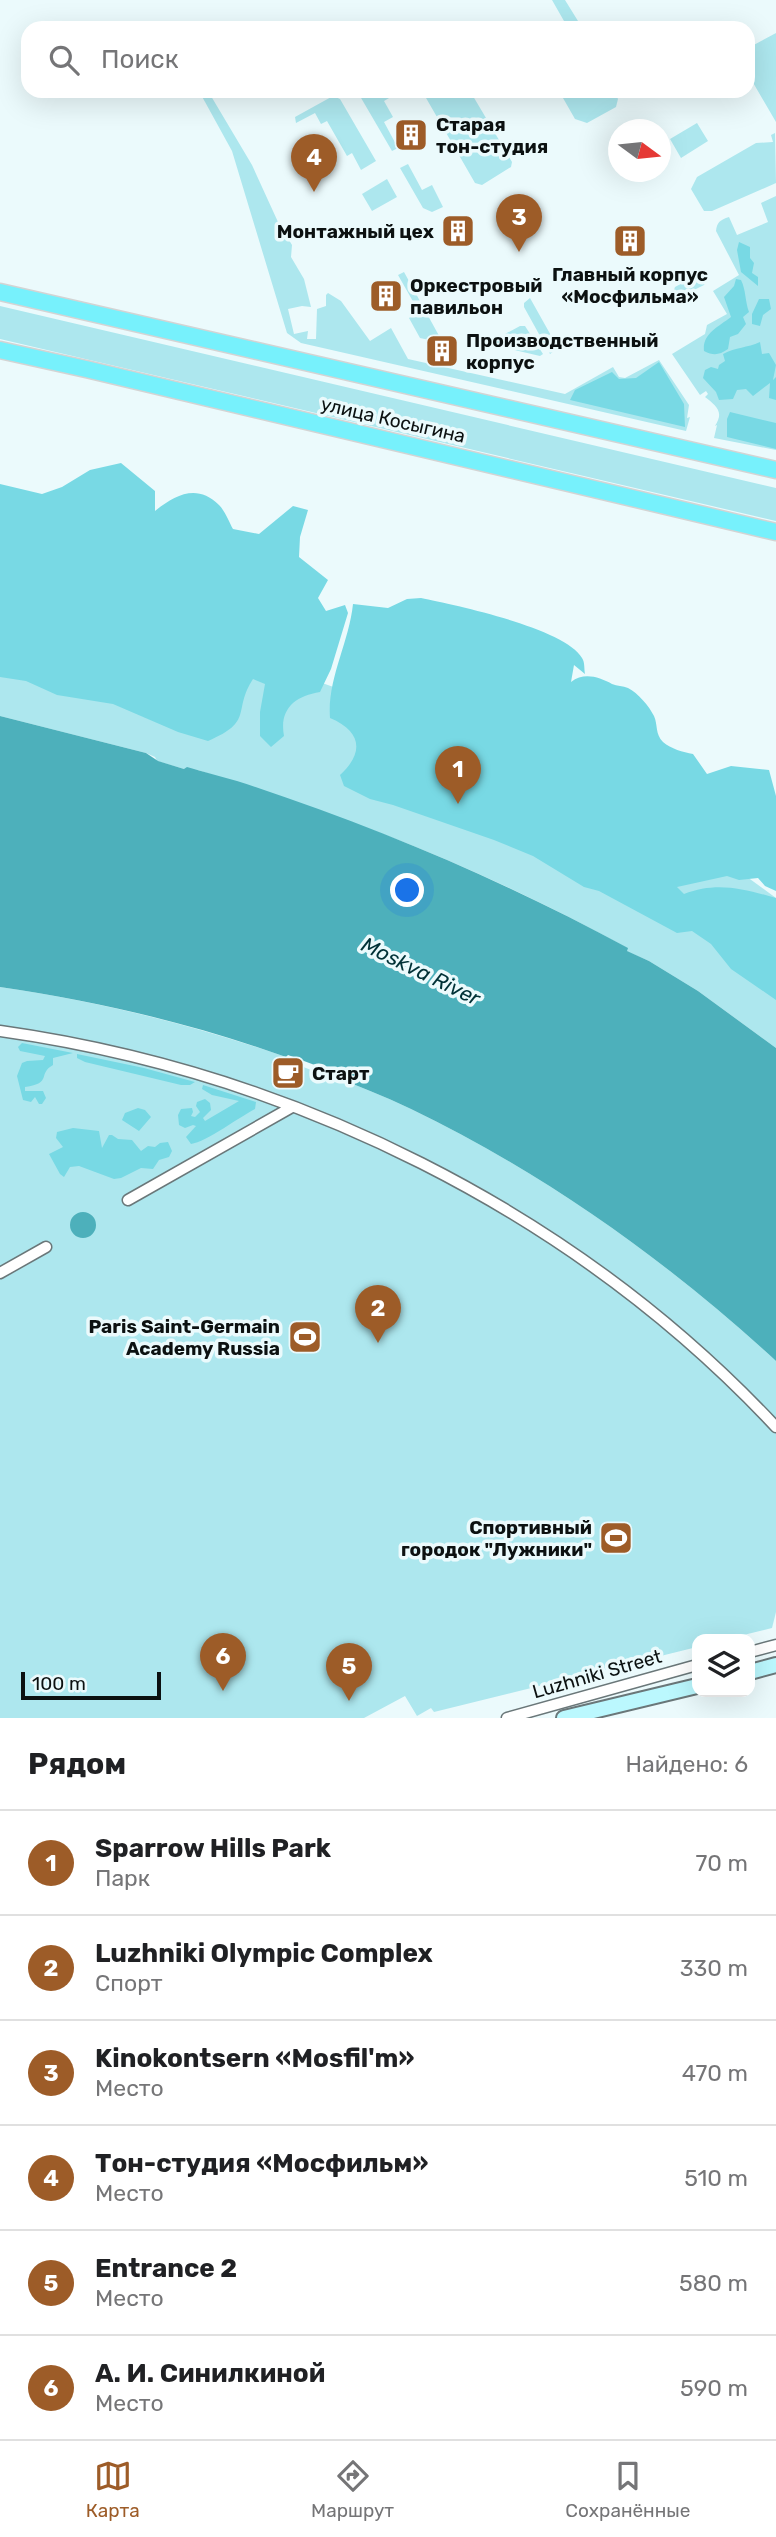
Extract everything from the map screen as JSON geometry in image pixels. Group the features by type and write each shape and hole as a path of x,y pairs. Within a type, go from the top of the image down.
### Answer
{"main road":[{"name":"улица Косыгина","path":"0,292 776,470"},
{"name":"улица Косыгина","path":"0,351 100,372 776,532"},
{"path":"755,1671 776,1665"},
{"path":"564,1718 692,1687"}],"street":[{"path":"0,1031 167,1066 292,1107 380,1143 438,1171 495,1203 610,1281 680,1336 776,1427"},
{"path":"128,1200 292,1107"},
{"path":"0,1273 46,1247"},
{"path":"755,1651 776,1645"},
{"name":"Luzhniki Street","path":"507,1718 692,1666"}],"shaded area":[{"path":"552,0 565,0 578,21 564,21"},
{"path":"776,33 776,122 755,86 755,44"},
{"path":"203,98 212,98 252,165 278,222 292,245 291,257 304,279 311,307 288,309 294,334 308,331 307,339 316,339 317,309 326,306 328,293 341,301 370,341 391,328 408,359 565,394 613,367 619,377 625,378 659,360 689,405 687,418 690,417 686,431 301,343 287,333 232,151"},
{"path":"329,98 340,99 376,161 361,170 352,153 347,156 327,121 321,124 315,113 296,123 295,117"},
{"path":"361,98 389,98 384,101 393,117 384,122 398,148 392,151"},
{"path":"426,98 474,98 512,162 511,167 482,185 475,183"},
{"path":"563,98 618,99 616,107 587,123 575,119"},
{"path":"697,123 708,141 681,158 671,138"},
{"path":"775,133 776,183 712,211 704,211 691,189 697,177 756,143 773,142 771,135"},
{"path":"408,164 422,190 432,185 443,207 432,212 423,208 400,168"},
{"path":"387,179 397,197 372,211 362,194"},
{"path":"776,196 776,450 714,438 718,409 705,397 708,394 706,391 700,395 672,354 705,334 707,325 727,314 713,291 739,275 716,231 718,223 729,217 737,235 768,222 761,203"},
{"path":"739,242 750,247 750,258 754,263 752,273 758,277 758,286 741,272 737,250"},
{"path":"404,272 443,343 420,338 409,318 419,312 398,275"},
{"path":"699,274 704,276 704,285 677,296 675,287"},
{"path":"736,279 741,280 744,288 749,312 743,317 746,324 738,334 730,337 728,349 722,353 708,353 704,351 704,345 708,335 731,317 724,297 734,286"},
{"path":"530,298 558,348 550,354 524,307 524,303"},
{"path":"759,299 769,299 771,309 763,315 760,326 752,324 752,314"},
{"path":"0,306 776,488 776,521 0,339"},
{"path":"525,326 543,354 540,356 493,345 492,341"},
{"path":"760,342 762,354 769,353 776,365 773,380 776,377 776,400 769,398 770,383 753,396 746,389 737,390 733,399 719,400 716,392 703,378 705,370 711,367 718,369 725,361 723,354"},
{"path":"659,362 684,404 685,427 570,400 575,390 612,372 619,379 636,378"},
{"path":"730,412 776,423 776,449 727,437 727,419"},
{"path":"121,463 155,491 155,511 178,496 203,494 219,505 233,529 259,534 293,506 308,510 300,537 299,557 328,580 318,598 326,611 345,605 348,613 331,669 320,692 303,697 291,705 284,718 284,736 271,747 260,736 260,712 265,684 253,679 237,721 223,734 208,741 178,732 113,704 57,695 26,681 0,677 0,484 42,494 62,487 90,470"},
{"path":"0,555 277,667 421,718 743,874 776,898 776,1048 698,991 649,961 626,951 627,948 566,915 440,857 375,831 198,770 157,761 146,753 0,716"},
{"path":"421,598 508,619 572,647 583,660 585,674 574,665 571,682 581,677 592,677 632,690 652,712 663,742 693,754 707,774 731,766 769,770 776,796 776,891 765,886 758,878 739,880 727,876 677,887 684,894 719,887 742,889 776,898 776,1000 731,969 711,944 692,931 677,933 599,891 584,887 533,856 494,840 370,799 344,786 340,775 353,758 356,743 348,729 330,718 330,704 353,604 388,608 407,599"},
{"path":"0,987 145,1015 216,1035 286,1057 286,1060 326,1076 328,1074 411,1109 510,1162 603,1221 692,1288 776,1361 776,1612 772,1628 747,1634 692,1634 692,1648 434,1712 431,1708 417,1716 405,1696 364,1718 0,1718"},
{"path":"22,1043 73,1053 53,1058 53,1065 48,1068 42,1081 25,1087 25,1091 43,1091 46,1098 42,1104 39,1104 35,1097 31,1102 23,1100 17,1076 22,1063 43,1060 45,1056 20,1051 18,1047"},
{"path":"77,1054 195,1082 181,1085 85,1062 77,1058"},
{"path":"203,1085 256,1102 255,1109 214,1134 191,1144 186,1137 196,1126 185,1128 179,1125 178,1115 181,1109 192,1108 191,1116 195,1117 200,1112 196,1106 197,1102 205,1099 210,1103 211,1110 203,1118 205,1121 239,1101 212,1095 202,1089"},
{"path":"138,1108 145,1110 151,1117 139,1131 122,1120 125,1113"},
{"path":"73,1128 99,1131 102,1148 109,1135 112,1135 118,1139 132,1140 141,1151 148,1146 155,1147 168,1142 172,1151 169,1157 159,1160 153,1169 141,1168 121,1178 114,1179 79,1166 70,1167 64,1177 49,1154 63,1147 56,1138 57,1132"}],"water":[{"name":"Moskva River","path":"0,716 146,753 158,761 237,781 387,835 533,899 628,948 627,951 698,991 776,1048 776,1361 692,1288 603,1222 510,1162 411,1109 328,1074 328,1070 288,1055 286,1057 145,1015 0,987"},
{"path":"83,1212 92,1216 96,1225 92,1234 83,1238 74,1234 70,1225 74,1216"}],"place":[{"name":"Старая тон-студия","path":"411,135"},
{"name":"Тон-студия «Мосфильм»","path":"314,192"},
{"name":"Монтажный цех","path":"458,231"},
{"name":"Главный корпус «Мосфильма»","path":"630,241"},
{"name":"Kinokontsern «Mosfil'm»","path":"519,252"},
{"name":"Оркестровый павильон","path":"386,296"},
{"name":"Производственный корпус","path":"442,351"},
{"name":"Sparrow Hills Park","path":"458,804"},
{"name":"Старт","path":"288,1073"},
{"name":"Paris Saint-Germain Academy Russia","path":"305,1337"},
{"name":"Luzhniki Olympic Complex","path":"378,1343"},
{"name":"Спортивный городок \"Лужники\"","path":"616,1538"},
{"name":"А. И. Синилкиной","path":"223,1691"},
{"name":"Entrance 2","path":"349,1701"}]}
